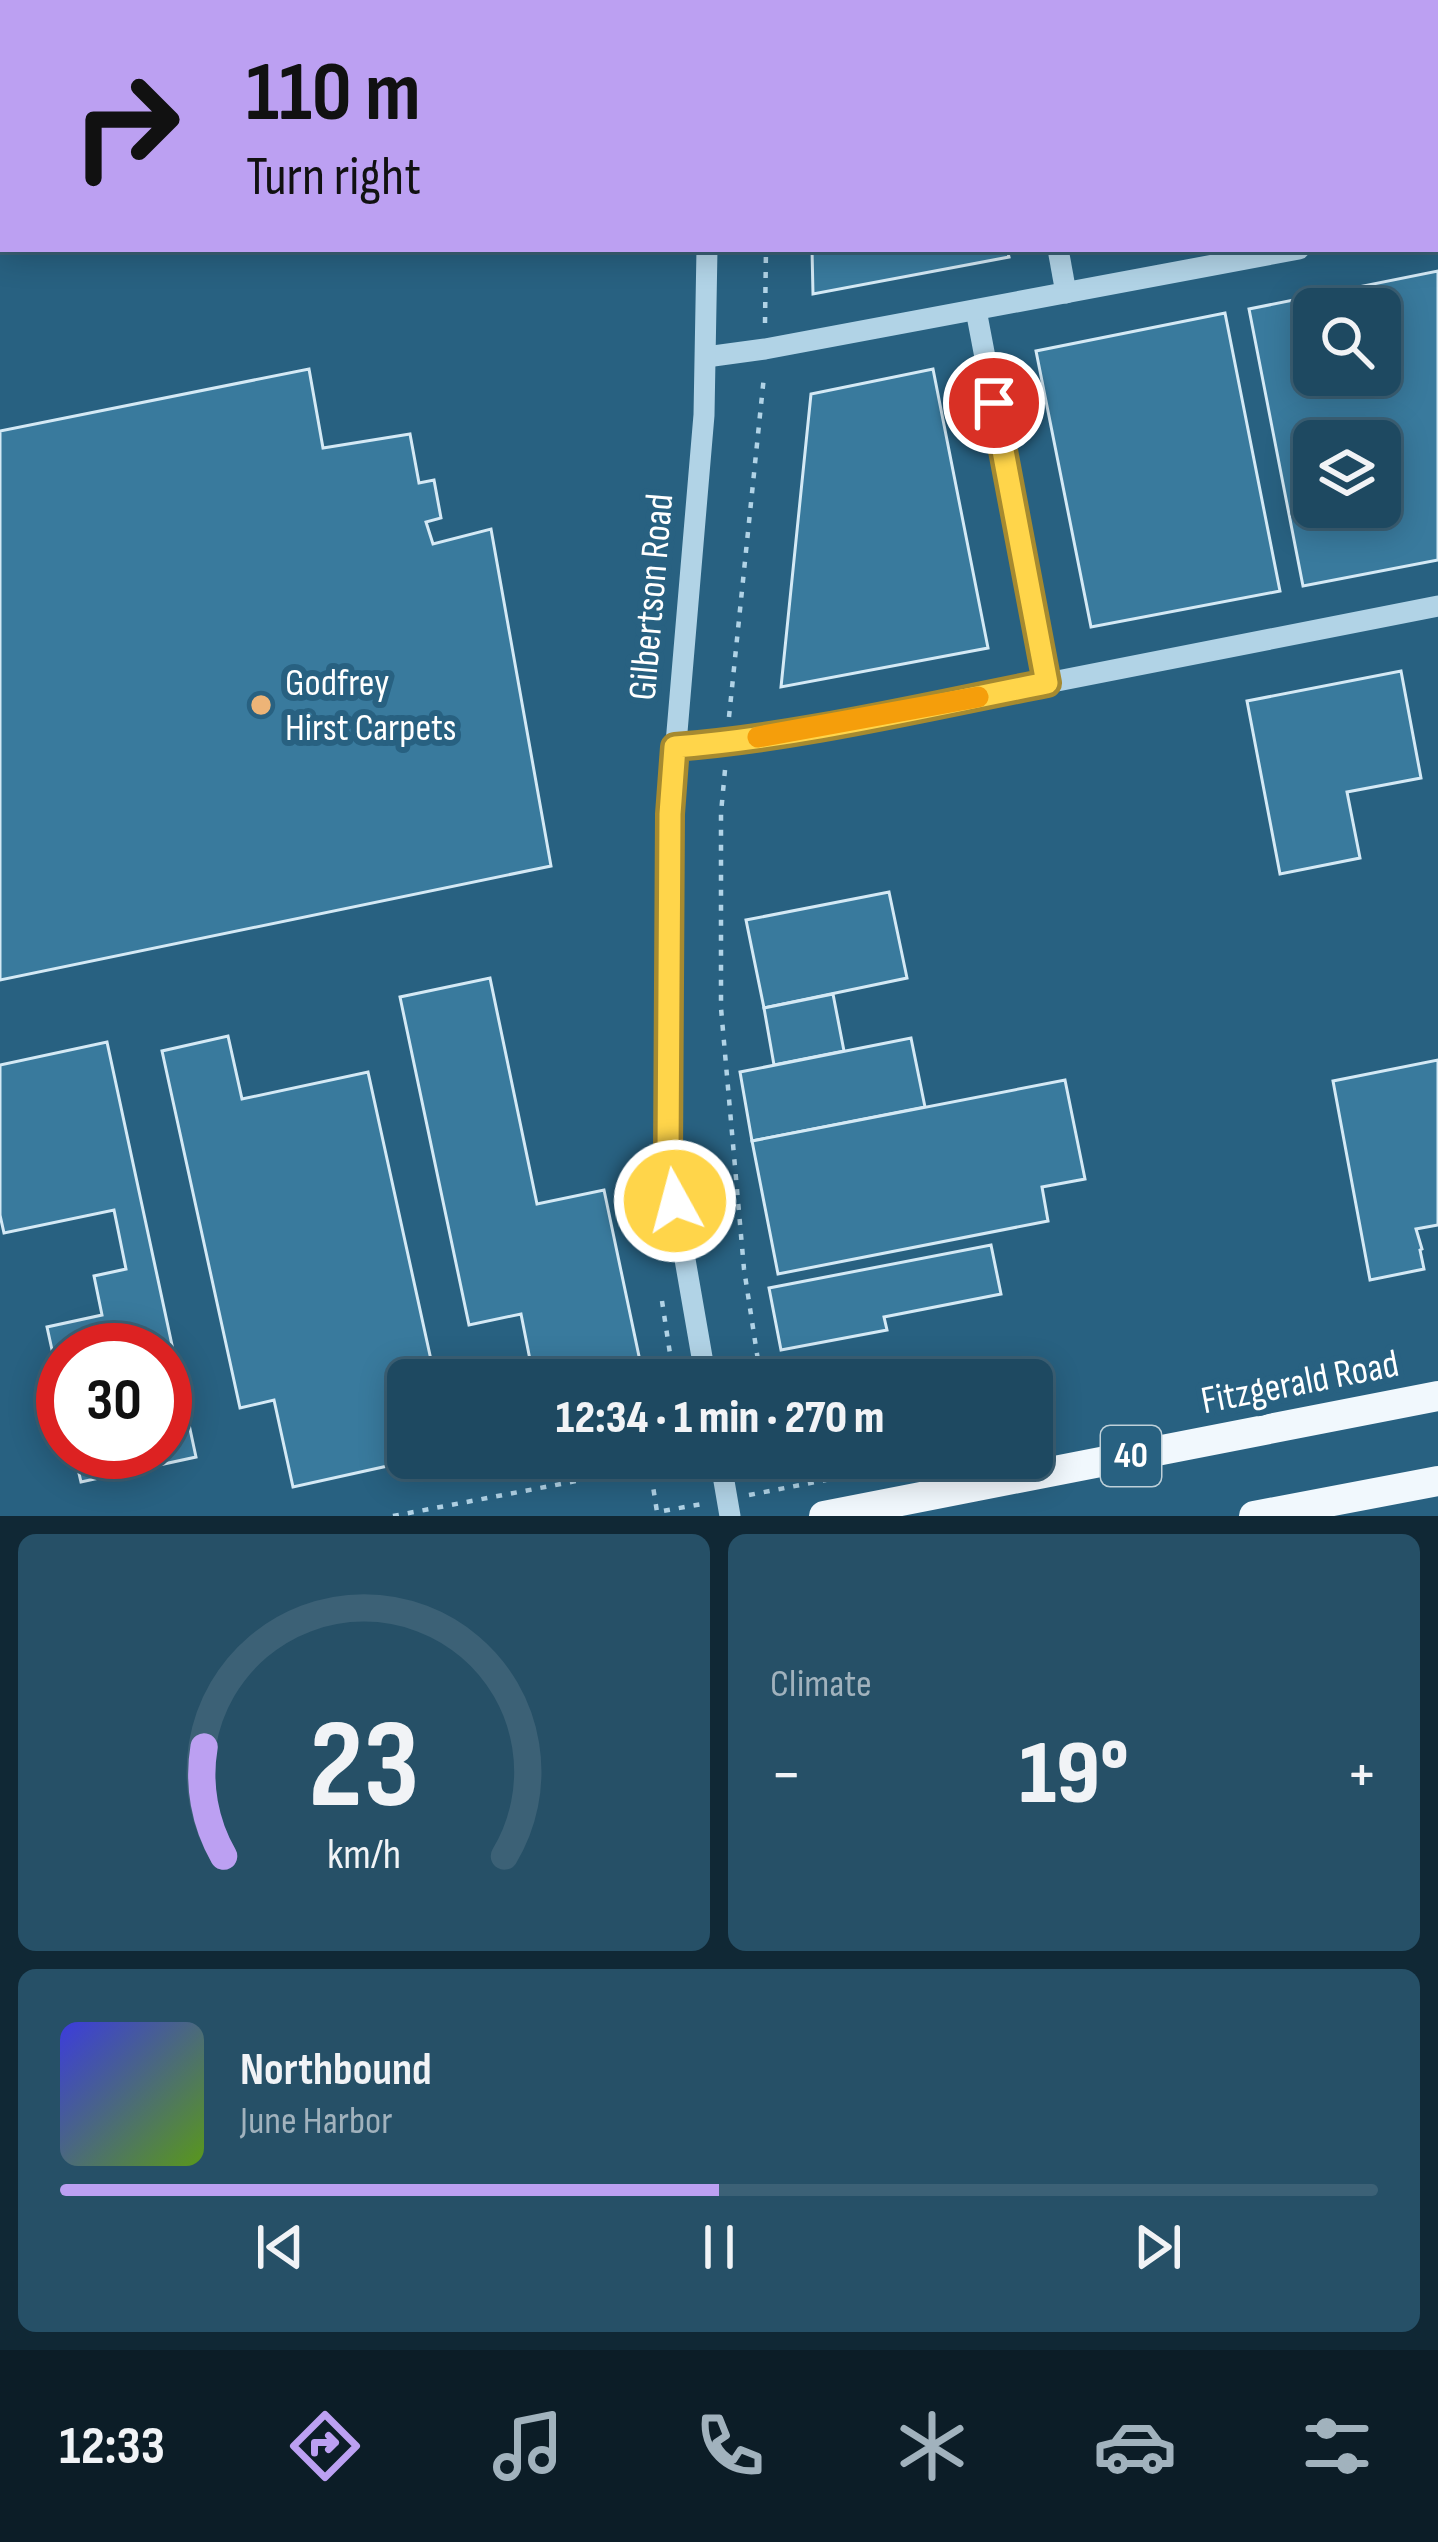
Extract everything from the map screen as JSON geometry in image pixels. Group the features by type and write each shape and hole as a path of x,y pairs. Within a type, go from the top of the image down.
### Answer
{"main road":[{"name":"Fitzgerald Road","path":"824,1516 1438,1396"},
{"path":"1253,1516 1438,1481"}],"street":[{"name":"Gilbertson Road","path":"702,1359 668,1156 670,814 704,415 707,252"},
{"path":"1059,252 1066,293"},
{"path":"706,357 1282,252"},
{"path":"976,310 1047,683"},
{"path":"675,747 844,723 1438,606"},
{"path":"724,1479 730,1516"}],"path":[{"path":"758,1359 744,1269 721,1008 722,814 765,349 766,252"},
{"path":"662,1300 671,1359"},
{"path":"393,1516 587,1479"}],"building":[{"path":"812,252 1008,252 1009,257 813,294"},
{"path":"1438,271 1438,560 1303,586 1249,309 1293,300 1293,396 1401,396 1401,288 1353,288"},
{"path":"1225,313 1280,591 1091,627 1036,351"},
{"name":"Godfrey Hirst Carpets","path":"309,369 323,448 410,434 419,483 434,480 441,518 426,522 433,544 491,529 551,866 0,980 0,431"},
{"path":"933,369 988,648 781,687 811,394"},
{"path":"1401,671 1421,778 1347,792 1360,858 1280,874 1247,701"},
{"path":"889,892 907,978 764,1008 746,920"},
{"path":"490,978 537,1204 604,1190 640,1359 530,1359 521,1314 469,1325 400,997"},
{"path":"833,994 844,1051 774,1065 764,1008"},
{"path":"228,1036 242,1099 368,1072 431,1359 387,1359 387,1466 293,1487 274,1400 240,1408 162,1051"},
{"path":"911,1038 925,1107 752,1141 740,1072"},
{"path":"107,1042 167,1323 65,1323 102,1315 94,1276 126,1269 114,1210 4,1233 0,1065"},
{"path":"1438,1060 1438,1225 1416,1229 1424,1269 1370,1280 1333,1081"},
{"path":"1065,1080 1085,1179 1042,1187 1048,1221 778,1274 752,1141"},
{"path":"991,1245 1001,1294 884,1317 887,1330 781,1350 769,1288"}],"slow traffic":[{"path":"758,737 978,697"}],"place":[{"name":"Godfrey Hirst Carpets","path":"261,705"}],"route":[{"path":"675,1201 668,1156 670,814 675,747 844,723 1047,683 994,403"}]}
